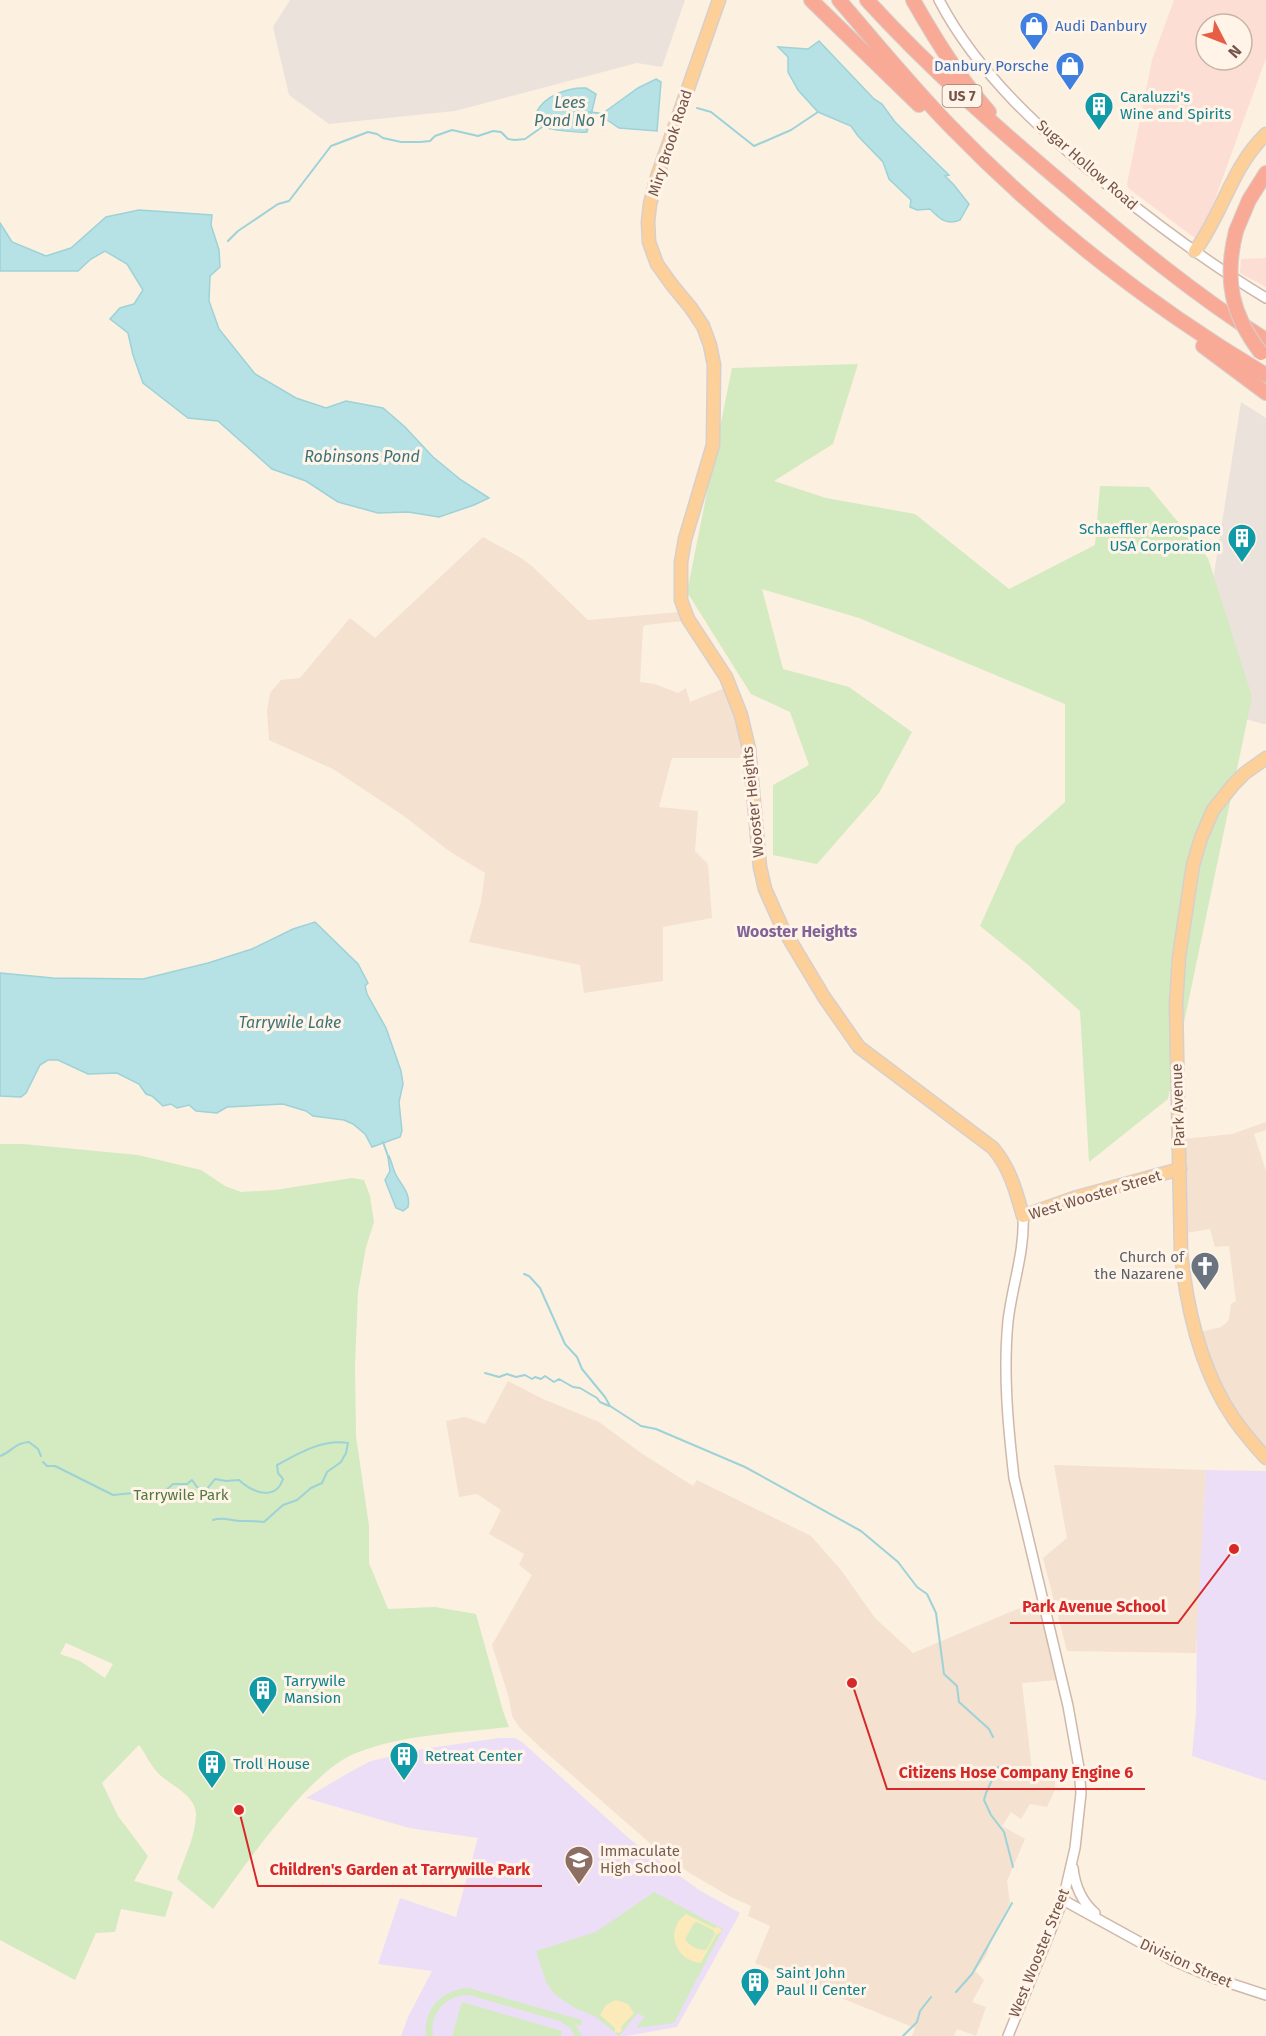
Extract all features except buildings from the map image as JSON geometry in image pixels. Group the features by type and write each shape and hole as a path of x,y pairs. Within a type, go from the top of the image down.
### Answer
{"highway":[{"path":"811,0 954,138 1016,190"},
{"name":"US 7","path":"839,0 934,110 1016,190 1085,250 1175,317 1266,375"},
{"name":"US 7","path":"867,0 960,95 1028,156 1264,350"},
{"path":"913,0 976,96 1000,123 1064,184"},
{"path":"1264,350 1243,325 1232,296 1229,271 1236,231 1249,200 1266,174"},
{"path":"1085,250 1137,295 1266,393"}],"main road":[{"name":"Miry Brook Road","path":"672,285 657,264 649,242 650,204 657,177 718,0"},
{"path":"1195,251 1214,221 1236,173 1266,134"},
{"name":"Wooster Heights","path":"672,285 692,308 703,326 714,364 713,445 681,562 681,600 688,619 726,677 741,715 749,749 760,867 765,889 782,927 837,1018 859,1047 993,1148 1010,1175 1023,1216"},
{"name":"Park Avenue","path":"1266,758 1233,785 1213,810 1200,838 1193,865 1179,957 1176,1004 1183,1273 1197,1336 1209,1371 1234,1419 1266,1458"},
{"name":"West Wooster Street","path":"1023,1216 1074,1198 1180,1169"}],"street":[{"name":"Sugar Hollow Road","path":"939,0 973,54 1031,117 1096,176 1195,251 1266,298"},
{"name":"West Wooster Street","path":"1008,2036 1063,1900 1072,1862 1081,1793 1068,1706 1014,1478 1010,1440 1005,1354 1008,1317 1024,1232 1023,1216"},
{"name":"Division Street","path":"1072,1862 1078,1892 1087,1906 1107,1925"},
{"name":"Division Street","path":"1063,1900 1174,1961 1214,1978 1266,1995"}],"shaded area":[{"path":"290,0 685,0 662,67 637,63 455,111 329,124 289,95 273,27"},
{"path":"1174,0 1266,0 1266,58 1205,227 1196,239 1128,188 1152,60"},
{"path":"1266,258 1266,287 1240,273 1241,259"},
{"path":"1241,402 1266,418 1266,724 1164,698 1204,637"},
{"path":"483,537 533,567 588,620 680,612 683,621 643,627 640,682 655,684 678,693 686,688 690,702 727,687 746,758 672,758 659,807 698,811 695,851 708,864 712,918 663,927 663,981 584,993 580,965 469,942 481,902 485,873 449,851 404,816 333,769 269,740 267,711 270,693 281,680 300,678 350,618 375,638"},
{"path":"1266,1122 1266,1130 1254,1134 1266,1171 1266,1450 1245,1423 1216,1377 1200,1332 1221,1327 1226,1323 1229,1319 1231,1304 1236,1301 1229,1246 1215,1247 1210,1229 1186,1233 1184,1139 1232,1134"},
{"path":"508,1381 543,1399 599,1422 641,1453 693,1486 697,1480 811,1536 841,1570 875,1618 913,1653 1039,1600 1058,1680 1022,1683 1032,1770 1055,1778 1055,1790 1047,1807 1030,1804 1021,1819 1011,1812 1002,1826 1025,1839 1007,1881 1010,1903 993,1936 986,1956 975,1971 984,1980 972,2002 986,2007 976,2036 957,2029 954,2036 912,2036 915,2028 755,1963 770,1926 748,1916 751,1906 688,1872 652,1845 520,1728 512,1716 509,1698 492,1645 532,1575 519,1565 524,1554 489,1534 501,1510 477,1494 459,1497 446,1421 465,1417 485,1424"},
{"path":"1054,1465 1206,1470 1196,1653 1067,1651 1043,1558 1067,1538"},
{"path":"1206,1470 1266,1471 1266,1781 1192,1756 1196,1713 1197,1626"},
{"name":"Immaculate High School","path":"499,1738 515,1738 522,1742 632,1841 699,1890 740,1913 677,2027 627,2036 401,2036 408,2017 432,1971 378,1964 400,1898 456,1917 478,1838 409,1828 306,1798 371,1761 423,1749"}],"green space":[{"path":"858,364 833,444 774,481 826,498 915,514 1009,589 1095,545 1100,486 1149,487 1208,558 1252,697 1168,1099 1089,1162 1080,1011 980,926 1016,846 1065,802 1065,704 859,618 762,589 783,669 849,687 912,732 879,793 817,864 773,855 773,785 809,765 790,712 751,694 687,592 732,368"},
{"name":"Tarrywile Park","path":"0,1144 23,1144 138,1155 201,1170 225,1186 241,1192 275,1190 352,1178 364,1180 370,1196 374,1222 366,1247 358,1292 355,1366 356,1436 369,1526 369,1563 388,1609 435,1607 476,1614 509,1727 432,1735 393,1742 356,1753 338,1763 318,1779 278,1822 213,1909 177,1879 194,1832 195,1809 183,1792 157,1772 139,1745 102,1783 118,1816 148,1856 134,1881 173,1892 165,1917 121,1909 115,1932 96,1933 75,1980 0,1940","holes":["66,1643 113,1664 105,1678 80,1661 60,1654"]},
{"path":"654,1892 723,1929 674,2023 636,2028 644,2017 638,2013 619,2036 596,2017 573,2007 554,1994 546,1982 536,1951 596,1932"},
{"path":"469,1988 582,2020 581,2026 575,2024 582,2036 575,2036 571,2029 560,2021 469,1995 446,2002 434,2020 433,2036 426,2036 428,2017 436,2002 450,1992"},
{"path":"462,2002 562,2031 561,2036 452,2036"}],"sand":[{"path":"686,1914 714,1928 721,1929 701,1963 692,1961 679,1951 674,1936 679,1921","holes":["697,1922 713,1930 715,1934 706,1950 694,1947 685,1939 694,1923"]},
{"path":"616,2000 628,2004 634,2013 621,2027 622,2031 619,2033 615,2032 615,2028 600,2015 606,2005"}],"water":[{"path":"819,41 874,99 882,104 895,122 949,175 945,176 969,204 960,220 947,222 930,209 917,210 910,207 911,200 889,179 883,162 851,126 818,112 798,90 788,72 788,57 778,47 808,49"},
{"path":"656,79 661,82 657,131 619,128 603,117 606,111 638,88"},
{"name":"Lees Pond No 1","path":"586,88 596,94 587,132 557,130 541,125 536,113 551,97 564,91"},
{"name":"Robinsons Pond","path":"139,210 212,215 211,225 219,250 220,267 210,276 209,301 219,329 255,374 296,398 326,408 346,401 383,408 405,427 433,457 461,480 489,498 439,517 408,512 378,513 338,502 306,481 272,469 218,421 188,418 143,383 128,333 110,319 120,308 134,304 143,290 127,264 105,251 91,259 78,271 0,271 0,223 12,242 46,256 71,248 106,217"},
{"name":"Tarrywile Lake","path":"315,922 358,964 368,983 365,986 367,994 386,1028 401,1071 403,1084 399,1102 402,1131 400,1137 372,1147 365,1134 353,1124 344,1120 313,1116 306,1111 283,1104 227,1107 217,1113 196,1111 189,1105 177,1108 171,1104 163,1106 152,1096 146,1094 139,1084 117,1073 88,1074 58,1060 48,1060 40,1065 26,1093 21,1097 0,1096 0,973 53,978 143,979 208,963 252,949 293,929"},
{"path":"389,1156 408,1198 408,1207 403,1211 396,1208 385,1180 390,1171"}],"waterway":[{"path":"697,108 711,112 754,146 791,130 818,112"},
{"path":"589,112 604,114"},
{"path":"228,241 238,231 278,204 289,201 331,146 368,132 401,142 430,141 435,136 452,130 478,136 493,131 501,132 508,139 515,140 525,139 545,125"},
{"path":"383,1142 389,1159"},
{"path":"524,1274 540,1288 565,1344 577,1357 582,1369 610,1406 641,1426 656,1429 745,1467 861,1531 898,1562 917,1587 927,1594 936,1613 944,1674 957,1686 959,1702 989,1729 993,1737"},
{"path":"485,1373 499,1377 507,1374 516,1377 525,1375 532,1379 535,1377 541,1379 545,1376 554,1382 559,1379 573,1387 580,1388 609,1406"},
{"path":"0,1456 20,1444 29,1442 38,1449 41,1456"},
{"path":"43,1462 47,1466 55,1466 113,1495 133,1493 152,1498 173,1484 187,1484 192,1480 197,1487 204,1490 215,1479 239,1480 250,1488 269,1493 275,1491 283,1479 278,1473 277,1465 320,1445 348,1443 341,1462 327,1472 322,1483 311,1488 297,1500 283,1505 264,1522 213,1520"},
{"path":"998,1767 984,1800 991,1815 1004,1832 1013,1867"},
{"path":"956,1992 972,1974 1012,1903"},
{"path":"903,2036 917,2022 920,2011 931,1997"}],"place":[{"name":"Audi Danbury","path":"1034,52"},
{"name":"Danbury Porsche","path":"1070,92"},
{"name":"Caraluzzi's Wine and Spirits","path":"1099,132"},
{"name":"Schaeffler Aerospace USA Corporation","path":"1242,564"},
{"name":"Church of the Nazarene","path":"1205,1292"},
{"name":"Park Avenue School","path":"1234,1549"},
{"name":"Citizens Hose Company Engine 6","path":"852,1683"},
{"name":"Tarrywile Mansion","path":"263,1716"},
{"name":"Retreat Center","path":"404,1782"},
{"name":"Troll House","path":"212,1790"},
{"name":"Children's Garden at Tarrywille Park","path":"239,1810"},
{"name":"Immaculate High School","path":"579,1886"},
{"name":"Saint John Paul II Center","path":"755,2008"}],"district":[{"name":"Wooster Heights","path":"797,931"}]}
